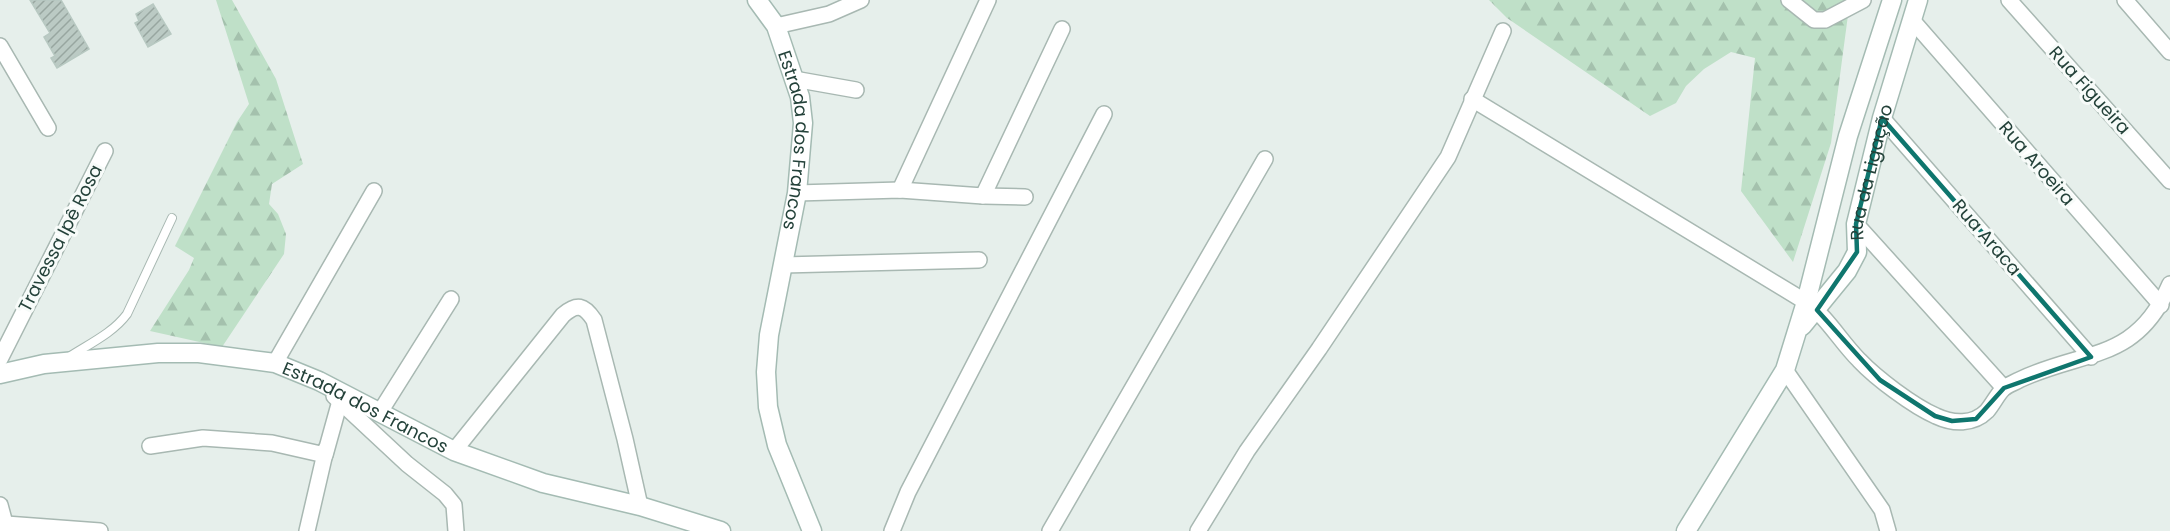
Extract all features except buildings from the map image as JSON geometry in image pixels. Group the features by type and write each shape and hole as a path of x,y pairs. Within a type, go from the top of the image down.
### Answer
{"street":[{"name":"Estrada dos Francos","path":"758,0 776,26 800,97 802,123 797,193 769,335 766,372 768,407 777,446 812,531"},
{"path":"776,26 829,14 861,0"},
{"path":"900,190 988,0"},
{"path":"1789,0 1814,20 1825,20 1863,0"},
{"name":"Rua da Ligação","path":"1812,306 1848,136 1892,0"},
{"name":"Rua da Ligação","path":"1686,531 1785,370 1799,330 1812,306 1854,262 1857,252 1856,224 1882,118 1918,0"},
{"name":"Rua Figueira","path":"2009,0 2170,181"},
{"path":"2125,0 2170,52"},
{"name":"Rua Aroeira","path":"1912,20 2161,305"},
{"path":"983,196 1062,29"},
{"path":"1198,531 1247,451 1319,349 1448,157 1503,31"},
{"path":"0,46 48,128"},
{"path":"794,79 855,90"},
{"path":"1472,99 1812,306 1857,358 1880,380 1935,416 1952,422 1966,422 1977,418 1986,411 2004,388 2030,375 2114,348 2132,336 2161,305 2170,284"},
{"path":"892,531 908,492 1104,114"},
{"name":"Rua Araca","path":"1882,118 2091,357"},
{"name":"Travessa Ipê Rosa","path":"0,358 105,151"},
{"path":"1050,531 1265,159"},
{"path":"797,193 900,190 1025,197"},
{"path":"275,363 374,191"},
{"path":"1856,224 2004,388"},
{"path":"783,265 979,260"},
{"path":"380,412 451,299"},
{"path":"454,451 562,315 571,308 581,307 588,311 594,320 640,506"},
{"name":"Estrada dos Francos","path":"0,374 62,362 158,353 199,353 275,363 319,381 454,451 543,483 640,506 721,531"},
{"path":"1785,370 1882,510 1888,531"},
{"path":"319,381 408,464 445,494 454,505 456,531"},
{"path":"307,531 340,400"},
{"path":"150,446 203,438 272,443 325,455 326,449"},
{"path":"0,505 7,527 100,531"}],"lane":[{"path":"62,362 121,322 127,314 172,218"}],"highlighted area":[{"path":"1882,118 2091,357 2004,388 1976,419 1952,421 1935,416 1880,380 1817,310 1857,252 1856,224"}],"green space":[{"path":"216,0 232,0 276,79 303,164 272,184 269,204 278,214 286,234 284,254 222,347 150,331 189,270 194,258 175,246 237,122 249,104"},
{"path":"1489,0 1850,0 1831,143 1793,262 1741,191 1755,58 1731,52 1704,69 1686,86 1676,103 1650,116 1507,18"}]}
